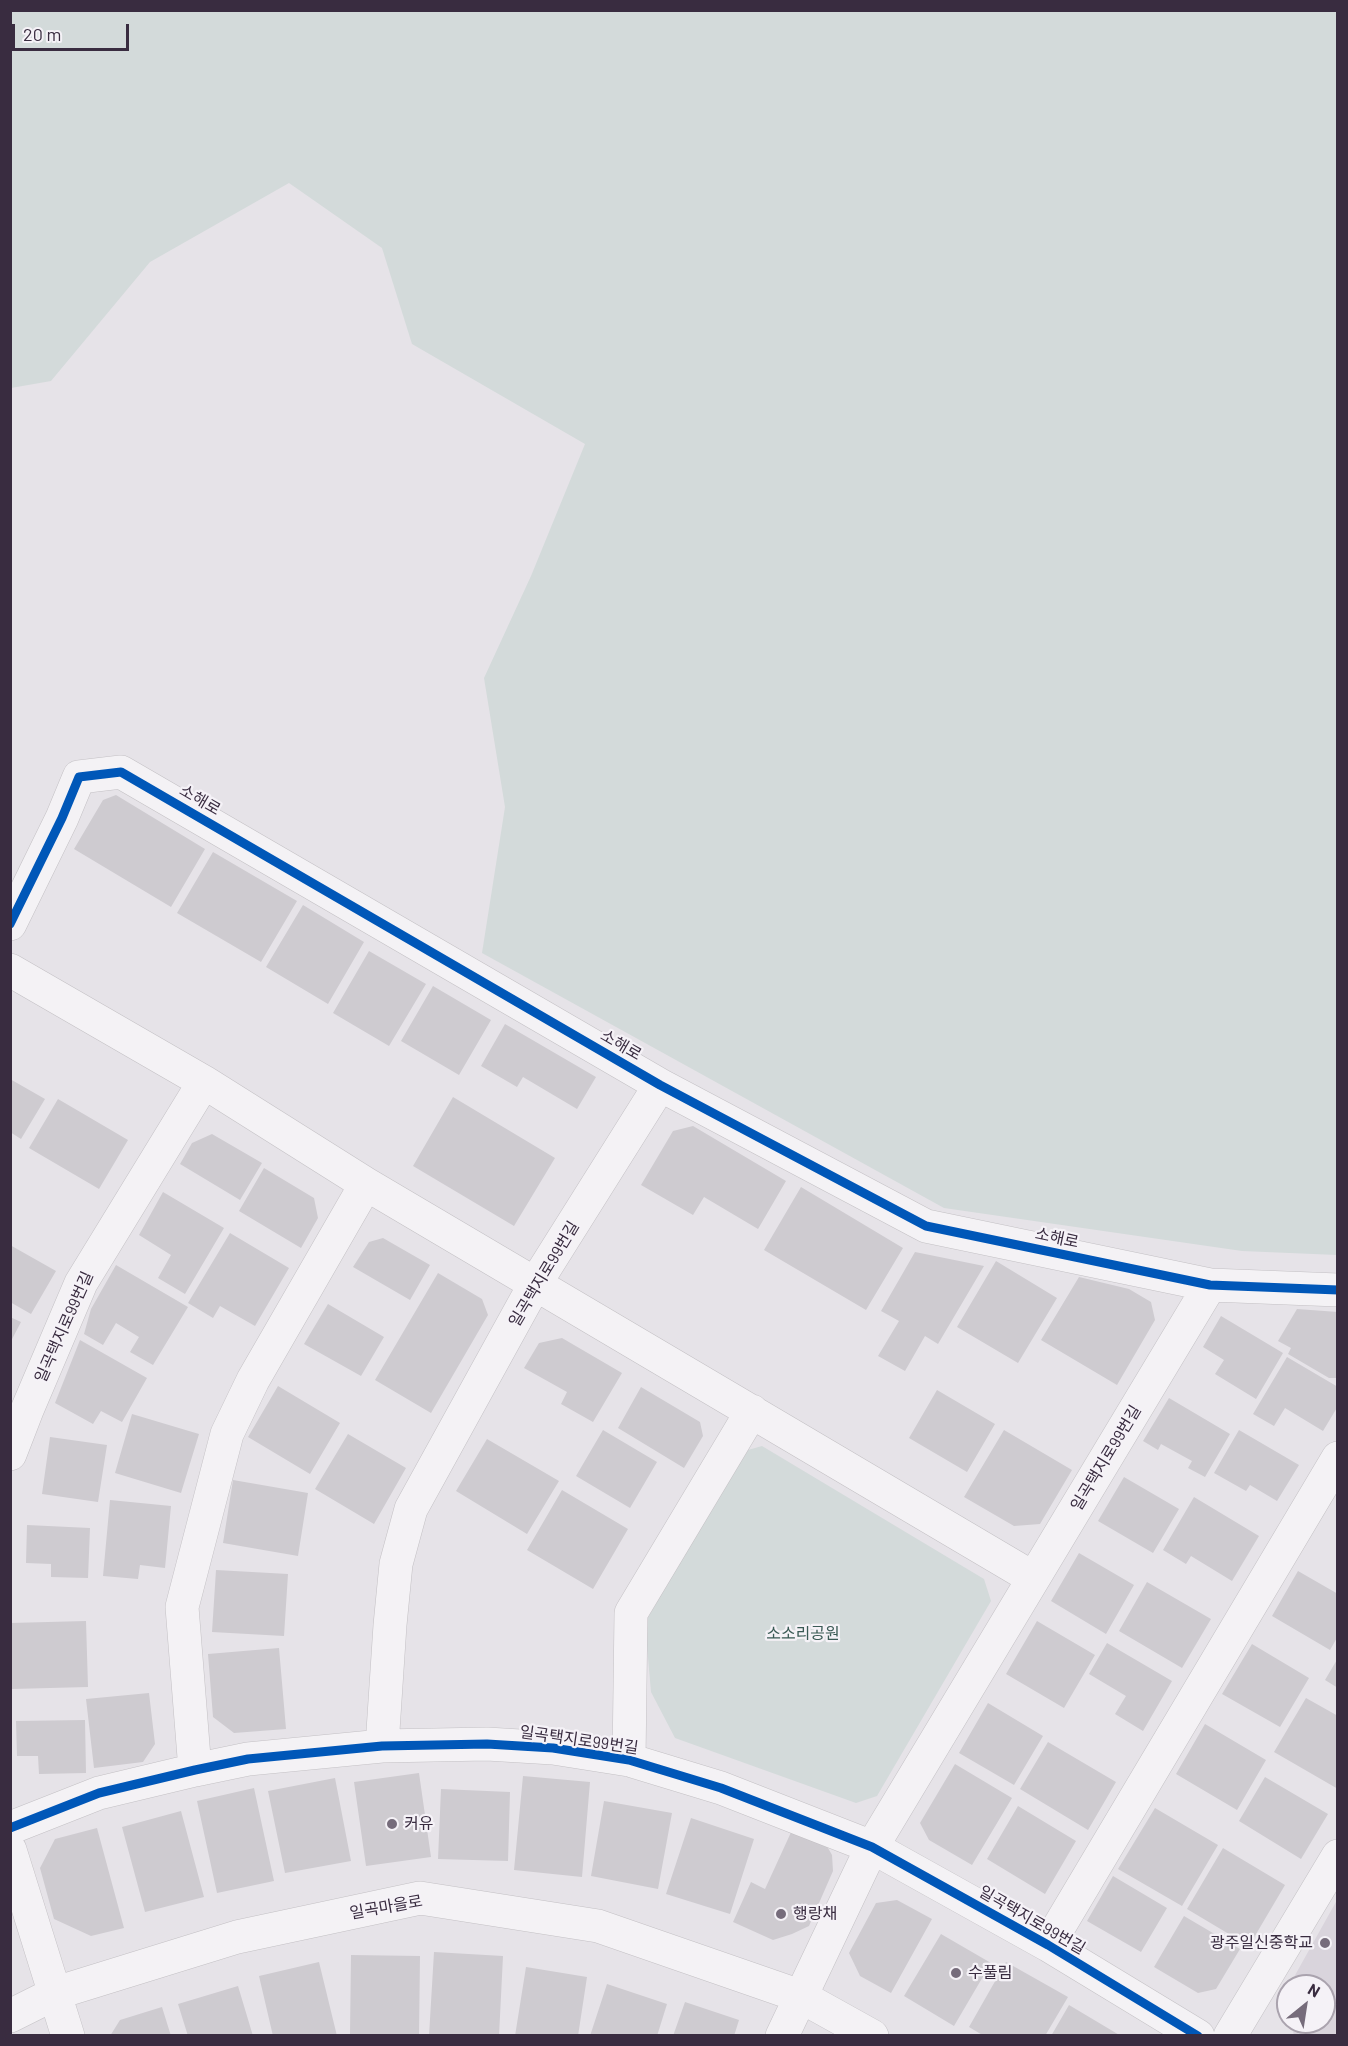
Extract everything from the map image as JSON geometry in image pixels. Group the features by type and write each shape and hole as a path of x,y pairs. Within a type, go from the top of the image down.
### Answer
{"street":[{"name":"소해로","path":"10,924 62,818 79,777 121,772 660,1085 926,1226 1210,1285 1338,1290"},
{"path":"10,970 204,1082 366,1184 1033,1578"},
{"name":"일곡택지로99번길","path":"10,1454 81,1283 204,1082"},
{"name":"일곡택지로99번길","path":"382,1746 396,1564 411,1509 535,1284 660,1085"},
{"path":"195,1770 182,1607 226,1434 253,1380 366,1184"},
{"name":"일곡택지로99번길","path":"873,1847 1210,1285"},
{"name":"일곡택지로99번길","path":"629,1760 631,1612 752,1411"},
{"name":"일곡택지로99번길","path":"1048,1945 1338,1458"},
{"name":"일곡택지로99번길","path":"10,1828 99,1793 248,1759 382,1746 487,1744 553,1748 629,1760 721,1788 873,1847 1048,1945 1198,2036"},
{"path":"782,2036 873,1847"},
{"path":"10,1850 68,2036"},
{"path":"1230,2036 1338,1856"},
{"name":"일곡마을로","path":"10,2016 56,1993 237,1936 420,1898 598,1926 800,1996 872,2036"}],"shaded area":[{"path":"1337,1900 1337,2035 1294,2035 1336,2034 1336,1974 1296,1974"}],"green space":[{"path":"11,10 1337,11 1337,1255 1242,1251 944,1208 482,953 505,807 484,678 531,576 585,444 412,344 382,248 289,183 150,262 51,381 11,388"},
{"name":"소소리공원","path":"762,1446 984,1579 991,1601 877,1796 856,1803 675,1738 651,1692 645,1623 741,1452"}],"building":[{"path":"116,795 205,849 171,907 74,849 103,800"},
{"path":"213,852 297,901 261,962 177,913"},
{"path":"303,905 364,942 328,1004 266,967"},
{"path":"369,951 426,984 389,1046 333,1013"},
{"path":"433,986 491,1020 459,1075 401,1041"},
{"path":"505,1024 596,1077 577,1109 523,1077 517,1087 481,1066"},
{"path":"10,1079 45,1099 21,1139 10,1132"},
{"path":"453,1097 555,1158 514,1226 413,1166"},
{"path":"58,1099 128,1140 99,1189 29,1148"},
{"path":"693,1126 786,1181 758,1229 704,1197 693,1215 641,1185 673,1131"},
{"path":"212,1134 262,1163 240,1200 180,1164 192,1143"},
{"path":"264,1168 314,1198 318,1218 301,1248 239,1211"},
{"path":"801,1187 903,1248 866,1310 764,1250"},
{"path":"163,1192 224,1228 185,1294 158,1278 171,1255 139,1235"},
{"path":"230,1233 289,1268 255,1326 220,1306 213,1318 188,1303"},
{"path":"383,1238 430,1265 410,1300 353,1267 369,1242"},
{"path":"10,1245 56,1271 31,1314 10,1302"},
{"path":"915,1252 984,1266 938,1344 925,1336 905,1371 878,1356 899,1321 881,1311"},
{"path":"996,1261 1057,1298 1018,1363 957,1327"},
{"path":"116,1265 188,1307 153,1365 130,1352 139,1337 116,1323 103,1345 84,1334 91,1309"},
{"path":"438,1273 482,1299 488,1315 431,1413 375,1380"},
{"path":"1079,1277 1129,1289 1151,1302 1155,1320 1117,1385 1041,1340"},
{"path":"328,1304 384,1337 361,1376 304,1344"},
{"path":"1297,1309 1338,1312 1338,1378 1329,1378 1288,1354 1291,1348 1278,1341"},
{"path":"1221,1316 1283,1353 1256,1399 1215,1374 1224,1360 1203,1347"},
{"path":"10,1317 21,1322 10,1343"},
{"path":"562,1338 622,1373 593,1422 561,1404 567,1392 524,1368 539,1343"},
{"path":"80,1340 147,1378 122,1422 101,1411 93,1424 55,1403"},
{"path":"1287,1357 1338,1387 1338,1406 1323,1431 1285,1408 1274,1426 1253,1414"},
{"path":"278,1386 340,1423 310,1474 248,1437"},
{"path":"641,1387 700,1422 703,1436 684,1468 618,1428"},
{"path":"937,1390 995,1424 967,1472 909,1438"},
{"path":"1169,1398 1230,1434 1205,1477 1188,1468 1192,1461 1161,1444 1158,1450 1143,1441"},
{"path":"132,1414 199,1434 181,1493 115,1473"},
{"path":"603,1430 657,1462 630,1508 576,1476"},
{"path":"1004,1430 1072,1470 1040,1524 1014,1526 964,1497"},
{"path":"1239,1430 1299,1465 1277,1501 1250,1485 1246,1491 1214,1473"},
{"path":"348,1434 406,1468 374,1524 315,1489"},
{"path":"50,1437 107,1445 98,1502 42,1494"},
{"path":"487,1439 559,1481 527,1534 456,1491"},
{"path":"1124,1477 1179,1509 1153,1553 1098,1521"},
{"path":"233,1480 308,1493 298,1556 223,1543"},
{"path":"562,1490 628,1529 593,1589 527,1550"},
{"path":"1194,1497 1259,1536 1232,1581 1191,1556 1186,1564 1163,1550"},
{"path":"110,1500 171,1506 165,1568 140,1565 138,1579 103,1576"},
{"path":"27,1525 90,1528 88,1578 51,1577 51,1564 26,1563"},
{"path":"1079,1553 1134,1585 1106,1634 1051,1601"},
{"path":"216,1570 288,1574 284,1636 212,1632"},
{"path":"1298,1571 1338,1594 1338,1636 1330,1650 1272,1616"},
{"path":"1147,1582 1211,1619 1182,1668 1119,1631"},
{"path":"86,1621 88,1687 12,1689 10,1623"},
{"path":"1037,1621 1095,1655 1064,1708 1006,1674"},
{"path":"1107,1643 1172,1681 1143,1731 1115,1714 1126,1696 1089,1674"},
{"path":"1252,1644 1309,1678 1280,1727 1222,1694"},
{"path":"279,1648 286,1729 234,1733 213,1717 208,1654"},
{"path":"1338,1658 1338,1688 1325,1680"},
{"path":"149,1693 155,1744 143,1762 94,1768 86,1699"},
{"path":"1306,1698 1338,1716 1338,1789 1274,1752"},
{"path":"988,1703 1043,1736 1014,1785 959,1753"},
{"path":"85,1720 86,1773 39,1774 38,1756 17,1756 16,1721"},
{"path":"1205,1724 1266,1760 1237,1810 1176,1774"},
{"path":"1048,1742 1116,1782 1088,1830 1020,1789"},
{"path":"955,1764 1012,1798 972,1865 929,1840 920,1823"},
{"path":"419,1773 431,1857 366,1866 354,1782"},
{"path":"523,1776 590,1782 582,1877 514,1870"},
{"path":"1265,1777 1328,1814 1301,1859 1239,1821"},
{"path":"335,1778 351,1861 285,1873 268,1791"},
{"path":"254,1788 274,1881 217,1893 197,1801"},
{"path":"441,1789 510,1792 508,1861 438,1859"},
{"path":"604,1801 672,1813 658,1889 591,1876"},
{"path":"1018,1806 1076,1841 1045,1894 987,1859"},
{"path":"1155,1808 1218,1845 1182,1906 1118,1869"},
{"path":"181,1811 204,1897 145,1912 122,1827"},
{"path":"691,1818 754,1839 730,1914 666,1894"},
{"path":"97,1828 124,1928 91,1936 54,1919 40,1868 55,1839"},
{"path":"793,1828 824,1841 832,1855 833,1871 809,1926 773,1940 733,1922 751,1882 765,1889"},
{"path":"1223,1848 1285,1885 1249,1946 1187,1909"},
{"path":"1113,1876 1167,1908 1141,1952 1087,1921"},
{"path":"897,1900 932,1919 891,1993 860,1976 849,1953 876,1903"},
{"path":"1184,1916 1240,1949 1216,1989 1198,1993 1154,1967"},
{"path":"941,1934 991,1963 954,2026 904,1996"},
{"path":"434,1952 503,1956 499,2036 429,2036"},
{"path":"351,1955 420,1956 419,2036 350,2034"},
{"path":"319,1962 337,2036 273,2036 259,1976"},
{"path":"1006,1962 1068,1997 1045,2036 984,2036 969,2027"},
{"path":"526,1967 587,1977 578,2036 515,2036"},
{"path":"607,1984 667,2004 657,2036 590,2036"},
{"path":"238,1986 253,2036 188,2036 178,2004"},
{"path":"685,2002 739,2020 734,2036 673,2036"},
{"path":"1069,2005 1121,2036 1051,2036"},
{"path":"162,2007 171,2036 110,2036 120,2020"}],"cycle path":[{"path":"10,924 62,818 79,777 121,772 660,1085 926,1226 1210,1285 1338,1290"},
{"path":"10,1828 99,1793 248,1759 382,1746 487,1744 553,1748 629,1760 721,1788 872,1847 1048,1945 1198,2036"}],"place":[{"name":"커유","path":"392,1824"},
{"name":"행랑채","path":"781,1914"},
{"name":"광주일신중학교","path":"1325,1943"},
{"name":"수풀림","path":"956,1973"}]}
